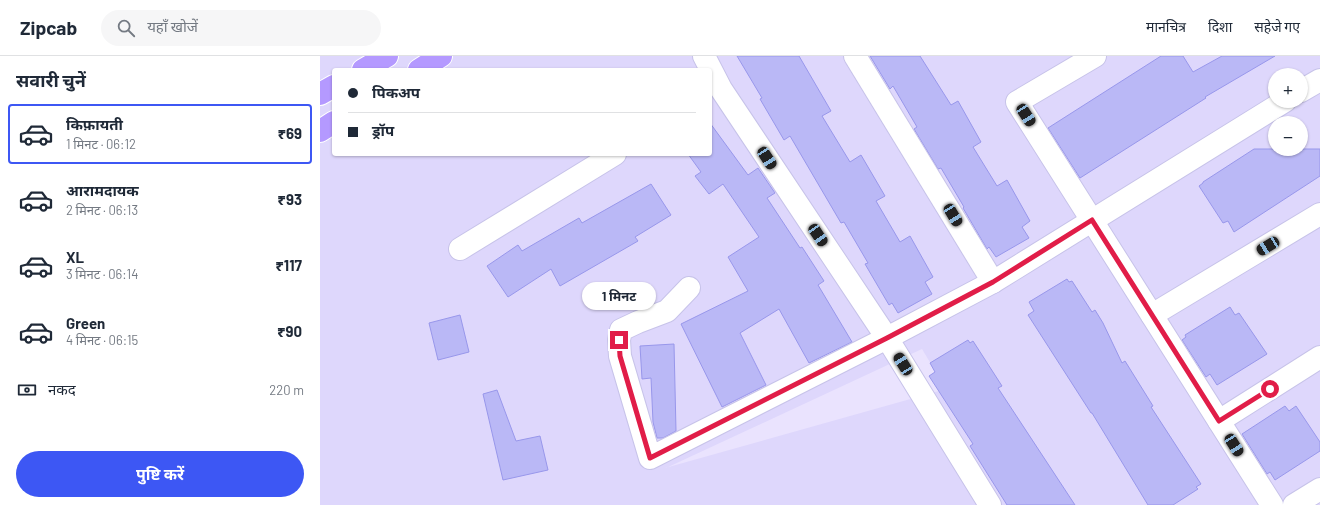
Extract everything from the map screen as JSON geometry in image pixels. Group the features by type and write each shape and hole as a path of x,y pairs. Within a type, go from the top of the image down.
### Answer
{"main road":[{"path":"366,68 387,56"},
{"path":"421,68 441,56"},
{"path":"320,94 332,87"},
{"path":"320,131 332,123"}],"street":[{"path":"704,56 708,68"},
{"path":"855,56 993,282"},
{"path":"1095,56 1017,102 1272,505"},
{"path":"1308,87 1320,80"},
{"path":"712,82 715,92 887,338 990,505"},
{"path":"689,288 668,311 621,330 619,340 620,356 650,458 887,338 993,282 1274,108"},
{"path":"460,249 612,156"},
{"path":"1152,315 1320,214"},
{"path":"1219,421 1320,357"},
{"path":"1294,505 1320,489"}],"shaded area":[{"path":"320,56 1320,56 1320,505 320,505","holes":["922,349 946,389 668,467"]}],"building":[{"path":"737,56 799,56 831,111 822,116 850,162 861,155 885,196 876,201 900,242 910,236 933,277 925,282 932,294 898,313 892,303 889,305 865,264 868,263 844,222 841,223 790,136 784,140 760,99 762,98"},
{"path":"870,56 920,56 951,105 958,101 981,142 973,147 997,186 1007,180 1030,221 1022,227 1029,238 996,257 989,247 987,249 941,168 938,169 914,129 917,127 893,86 890,89"},
{"path":"1161,56 1183,56 1193,72 1222,56 1275,56 1205,97 1206,98 1080,178 1048,128"},
{"path":"712,126 748,175 758,168 775,193 767,198 824,281 818,285 852,342 809,363 779,309 740,333 766,385 722,407 681,324 748,291 728,257 759,237 723,184 709,194 695,176 701,172 689,156 712,156"},
{"path":"1254,149 1268,149 1268,156 1308,156 1308,149 1320,149 1320,176 1234,232 1228,221 1223,223 1199,186"},
{"path":"651,184 671,215 635,237 638,241 560,286 551,269 508,297 487,266 518,245 522,251 579,218 582,223"},
{"path":"1067,279 1069,282 1072,281 1092,312 1095,310 1103,323 1122,363 1125,361 1153,406 1151,407 1201,484 1196,487 1198,489 1173,505 1148,505 1092,413 1028,315 1034,311 1029,302"},
{"path":"1230,307 1235,315 1239,313 1267,354 1217,385 1210,374 1206,377 1182,340 1186,337 1185,335"},
{"path":"460,315 469,352 438,360 429,323"},
{"path":"968,340 970,343 973,341 1002,386 998,388 1075,505 1007,505 970,446 973,444 929,376 935,372 930,363"},
{"path":"674,344 676,431 663,438 657,438 653,422 651,378 642,379 640,346"},
{"path":"497,390 516,441 540,436 548,470 503,480 483,394"},
{"path":"1285,406 1289,411 1296,406 1320,442 1320,451 1275,480 1270,472 1267,474 1242,434"}],"route":[{"path":"619,340 620,356 650,458 887,338 993,282 1092,220 1219,421 1270,389"}]}
